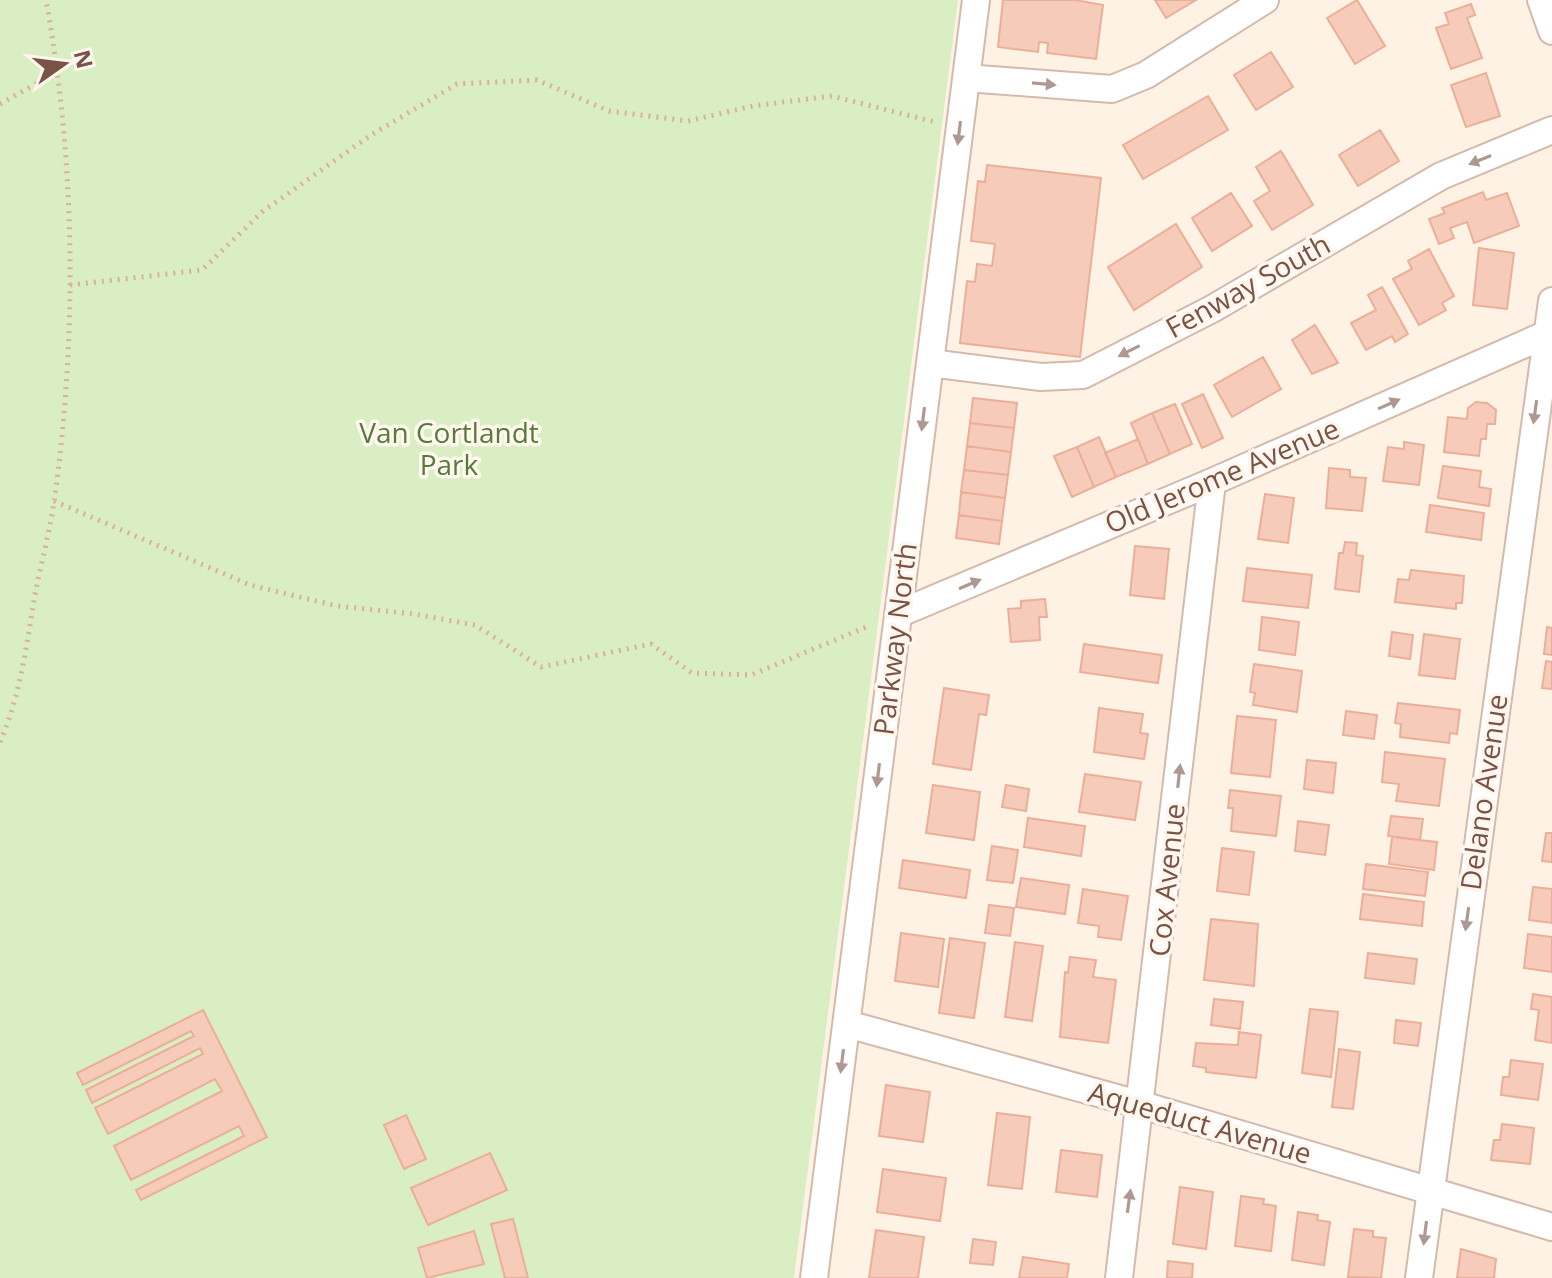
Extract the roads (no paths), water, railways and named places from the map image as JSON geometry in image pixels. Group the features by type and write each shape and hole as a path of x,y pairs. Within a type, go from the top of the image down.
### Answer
{"street":[{"name":"Parkway North","path":"814,1278 976,0"},
{"path":"966,78 1112,89 1146,75 1265,0"},
{"path":"1541,0 1552,31"},
{"name":"Fenway South","path":"930,363 1041,377 1083,375 1212,309 1441,176 1552,130"},
{"name":"Delano Avenue","path":"1419,1278 1545,335 1552,305"},
{"name":"Old Jerome Avenue","path":"898,614 1212,482 1545,335"},
{"name":"Cox Avenue","path":"1119,1278 1142,1105 1212,482"},
{"name":"Aqueduct Avenue","path":"847,1024 1142,1105 1552,1227"}],"park label":[{"name":"Van Cortlandt Park","path":"449,449"}]}
